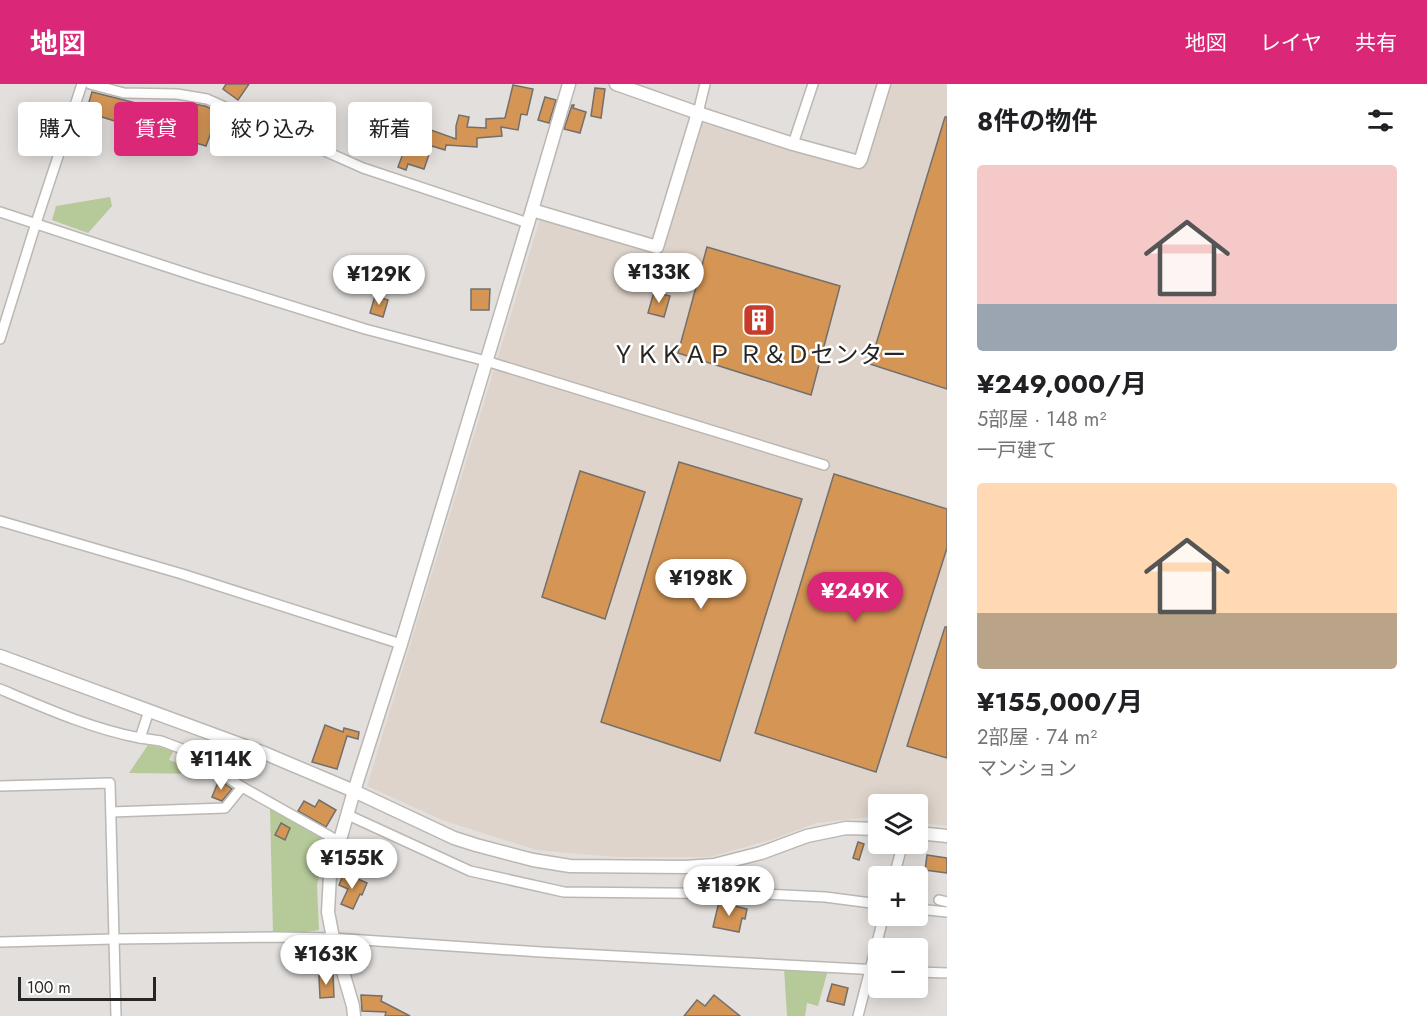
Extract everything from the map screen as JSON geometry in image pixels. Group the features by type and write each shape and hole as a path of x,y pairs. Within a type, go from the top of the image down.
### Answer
{"street":[{"path":"0,339 82,84"},
{"path":"90,84 124,93 177,94 207,99 363,168 530,217 657,247 705,84"},
{"path":"354,1016 328,912 330,875 530,217 568,84"},
{"path":"616,84 793,144 859,162 884,84"},
{"path":"793,144 813,84"},
{"path":"0,212 365,329 486,361 824,465"},
{"path":"0,521 182,574 401,644"},
{"path":"0,656 264,753 354,791 454,838 512,855 570,866 714,865 761,853 807,836 846,828 868,829"},
{"path":"0,689 119,734 161,741 185,750 242,787 340,842"},
{"path":"140,738 149,711"},
{"path":"0,786 110,783 116,1016"},
{"path":"111,812 225,808 242,787"},
{"path":"348,815 470,871 564,892 764,894 825,897 868,903"},
{"path":"928,834 947,836"},
{"path":"928,910 947,912"},
{"path":"0,942 333,938 868,970"},
{"path":"928,972 947,973"},
{"path":"858,1016 868,987"}],"shaded area":[{"path":"892,84 947,84 947,826 928,823 928,794 868,794 868,817 816,823 773,839 710,857 616,857 536,850 442,820 367,786 540,219 660,253 701,123 863,170"}],"green space":[{"path":"110,197 112,206 88,233 52,220 56,206"},
{"path":"148,745 174,750 169,760 212,774 129,773"},
{"path":"270,808 328,839 317,885 319,930 273,933"},
{"path":"784,968 828,970 818,1006 807,1003 805,1016 787,1016"}],"building":[{"path":"226,84 249,84 238,100 223,89"},
{"path":"513,85 533,89 527,115 521,114 518,130 501,127 502,136 477,138 477,147 446,145 445,150 432,146 432,130 456,139 459,115 469,117 467,127 486,128 486,119 505,118"},
{"path":"595,88 605,89 601,118 591,116"},
{"path":"92,92 132,102 114,102 114,121 102,117 102,102 89,102"},
{"path":"545,97 556,100 549,123 538,120"},
{"path":"198,105 210,108 210,135 206,146 198,144"},
{"path":"572,105 574,105 573,108 586,112 580,133 564,129"},
{"path":"945,117 947,117 947,389 870,364"},
{"path":"402,156 429,156 424,169 408,164 406,170 398,167"},
{"name":"ＹＫＫＡＰ Ｒ＆Ｄセンター","path":"707,247 840,286 811,395 678,353"},
{"path":"471,289 490,289 489,310 471,310"},
{"path":"654,292 670,296 664,317 648,313"},
{"path":"375,296 388,300 383,317 370,313"},
{"path":"679,462 802,499 720,761 601,722"},
{"path":"580,471 645,492 605,619 542,597"},
{"path":"834,474 947,509 947,548 876,772 755,733"},
{"path":"945,627 947,627 947,758 907,746"},
{"path":"325,725 343,732 344,728 359,732 358,739 347,736 337,769 312,762"},
{"path":"219,780 232,789 222,801 212,797"},
{"path":"319,800 336,810 326,827 298,811 304,801 315,807"},
{"path":"281,823 290,828 285,840 275,835"},
{"path":"858,842 864,844 859,860 853,858"},
{"path":"927,855 947,858 947,873 928,870 928,866 926,866"},
{"path":"344,873 367,883 353,909 341,904 348,889 339,885"},
{"path":"719,902 747,909 739,932 713,927"},
{"path":"333,975 334,997 320,998 319,976"},
{"path":"832,984 848,988 844,1005 827,1001"},
{"path":"361,995 382,996 381,1001 410,1016 385,1016 386,1012 362,1011"},
{"path":"714,995 740,1016 684,1016 697,1000 705,1006"}],"place":[{"name":"ＹＫＫＡＰ Ｒ＆Ｄセンター","path":"759,320"}]}
